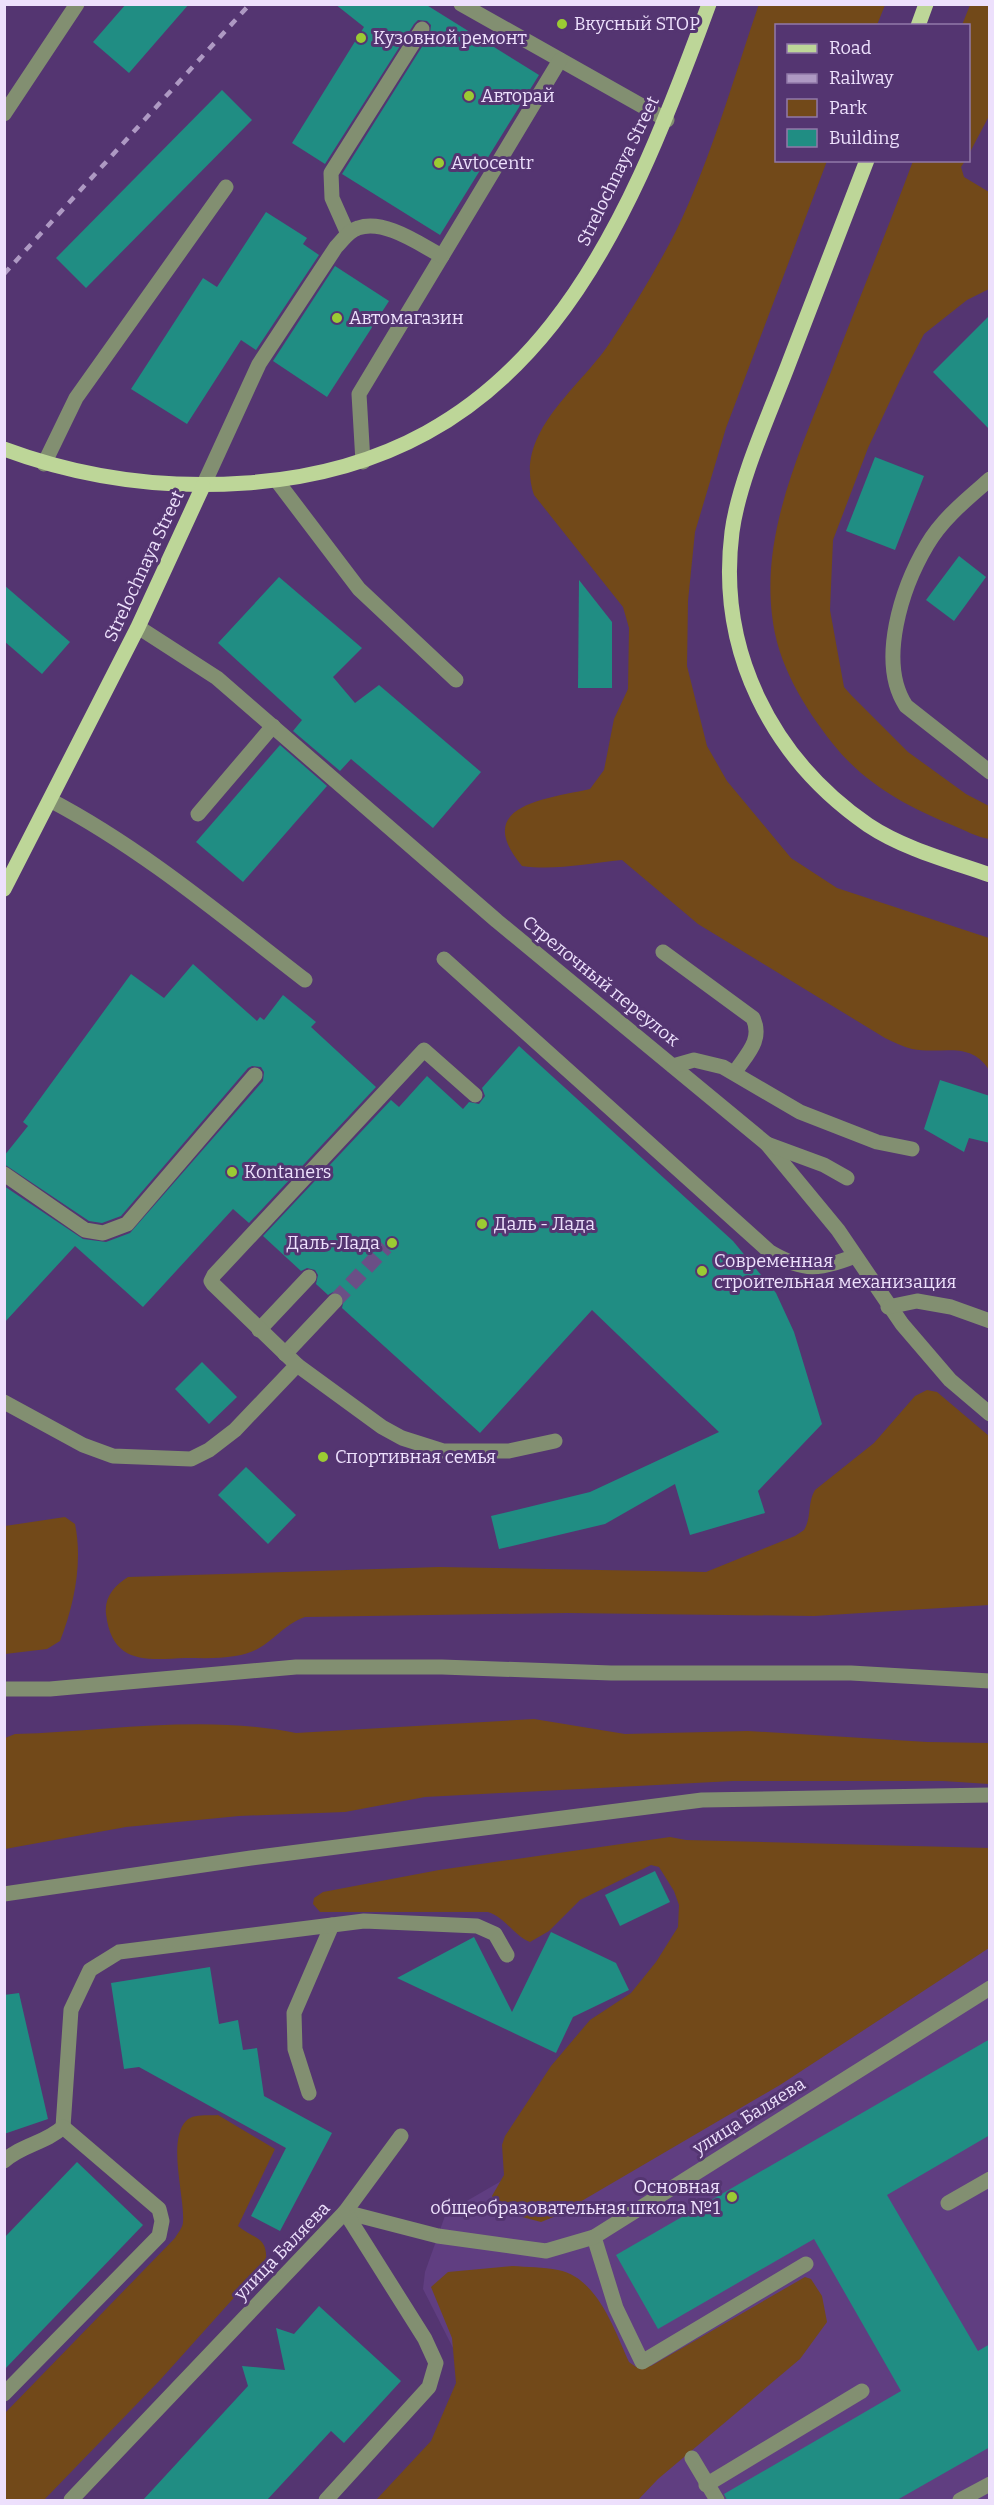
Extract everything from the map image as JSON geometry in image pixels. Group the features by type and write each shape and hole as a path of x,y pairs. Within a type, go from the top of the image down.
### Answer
{"main road":[{"name":"Strelochnaya Street","path":"4,889 138,627 203,486 277,481 363,462 452,419 512,371 539,343 594,266 627,205 667,120 709,4"},
{"path":"919,24 926,4"},
{"path":"866,162 762,433 732,531 730,603 736,641 752,689 778,734 802,765 834,798 870,826 922,851 990,875"},
{"path":"4,449 44,464 160,484 203,486"}],"street":[{"path":"4,114 77,4"},
{"path":"460,4 667,120"},
{"path":"348,234 332,198 331,173 422,28"},
{"path":"363,462 359,394 560,60"},
{"path":"44,464 76,398 226,187"},
{"path":"203,486 259,364 336,247 348,234 358,228 385,229 442,256"},
{"path":"990,479 957,508 927,544 904,591 893,647 894,677 898,694 906,706 990,772"},
{"path":"277,481 359,589 456,680"},
{"name":"Стрелочный переулок","path":"138,627 217,678 497,921 767,1144 838,1230 888,1307 950,1380 990,1414"},
{"path":"198,813 273,726"},
{"path":"50,800 99,826 165,871 305,980"},
{"path":"663,952 753,1018 758,1029 757,1039 735,1072"},
{"path":"444,959 770,1252 784,1261 825,1268 855,1257"},
{"path":"476,1095 424,1050 214,1275 211,1281 297,1365 382,1427 402,1438 443,1451 509,1451 555,1441"},
{"path":"673,1066 694,1060 706,1061 735,1072 800,1112 877,1142 912,1149"},
{"path":"4,1173 85,1230 103,1233 127,1224 255,1075"},
{"path":"767,1144 824,1165 847,1178"},
{"path":"259,1330 309,1277"},
{"path":"285,1354 335,1301"},
{"path":"888,1307 917,1301 951,1308 990,1321"},
{"path":"4,1402 83,1445 113,1456 191,1459 209,1450 235,1430 297,1365"},
{"path":"4,1689 50,1689 307,1667 442,1667 610,1673 851,1673 990,1681"},
{"path":"4,1894 251,1858 702,1800 990,1795"},
{"path":"4,2161 26,2147 55,2134 63,2127 71,2010 90,1970 119,1952 364,1921 477,1926 495,1934 507,1955"},
{"path":"309,2093 295,2049 294,2013 332,1925"},
{"name":"улица Баляева","path":"71,2500 345,2212 438,2236 546,2251 594,2237 990,1988"},
{"path":"4,2394 159,2236 162,2221 159,2209 63,2127"},
{"path":"326,2500 429,2387 436,2363 425,2339 345,2212 401,2136"},
{"path":"948,2203 990,2179"},
{"path":"594,2237 616,2308 642,2362 806,2264"},
{"path":"706,2485 862,2391"},
{"path":"692,2458 717,2500"},
{"path":"960,2500 990,2484"}],"shaded area":[{"name":"Основная общеобразовательная школа №1","path":"989,1872 989,2500 394,2500 477,2395 423,2289 425,2272 446,2213 503,2180"}],"green space":[{"path":"759,4 885,5 877,24 775,24 775,162 827,162 726,428 695,532 688,601 687,666 707,746 727,781 791,858 837,888 989,938 989,1070 973,1055 964,1052 912,1049 885,1038 698,924 622,860 559,867 522,866 508,846 505,830 510,817 520,808 590,789 604,770 614,719 628,689 629,628 623,607 534,495 530,473 532,452 540,432 552,414 609,344 676,231 711,148"},
{"path":"970,5 989,5 989,116 970,152 970,24 962,24"},
{"path":"913,162 964,162 961,167 964,177 989,192 989,289 967,300 924,334 900,380 868,448 833,540 830,610 844,687 908,752 966,794 989,806 989,839 935,818 903,802 873,782 845,758 802,700 786,668 775,633 770,583 778,521 786,490"},
{"path":"927,1390 937,1392 989,1436 989,1605 814,1616 567,1613 305,1617 295,1621 256,1650 247,1654 216,1658 144,1658 123,1650 115,1642 109,1630 106,1614 107,1602 115,1588 128,1577 439,1567 706,1572 795,1536 804,1530 815,1490 874,1443 915,1396"},
{"path":"65,1517 75,1524 78,1554 76,1584 60,1641 47,1649 5,1654 5,1526"},
{"path":"534,1719 625,1734 748,1731 927,1742 989,1743 989,1784 943,1781 733,1781 425,1797 345,1812 239,1816 126,1827 5,1849 5,1738 15,1734 191,1724 261,1727 296,1733"},
{"path":"670,1837 686,1840 989,1848 989,1948 780,2085 556,2216 541,2222 500,2211 492,2196 504,2175 502,2145 505,2136 551,2066 590,2020 631,1993 656,1962 678,1927 679,1905 674,1891 659,1867 651,1865 580,1900 549,1931 530,1942 500,1918 488,1912 320,1912 313,1904 314,1898 323,1892 439,1870"},
{"path":"218,2115 275,2149 238,2226 263,2243 266,2262 161,2379 44,2500 5,2500 5,2413 175,2238 183,2222 177,2155 180,2130 189,2118"},
{"path":"512,2266 558,2270 584,2283 603,2307 629,2362 636,2367 651,2366 805,2277 811,2279 822,2296 827,2322 800,2359 658,2479 638,2500 376,2500 431,2441 456,2383 452,2338 431,2287 448,2272"}],"building":[{"path":"126,4 189,4 129,73 93,42"},
{"path":"335,4 425,4 539,75 440,235 342,174 430,34 431,25 427,21 418,20 414,24 325,164 292,143 364,27"},
{"path":"222,90 252,120 86,288 56,258"},
{"path":"266,212 307,238 303,244 319,255 256,350 241,340 187,424 131,389 203,278 217,287"},
{"path":"335,266 389,301 327,397 273,361"},
{"path":"990,315 990,430 933,372"},
{"path":"875,457 924,476 895,550 846,531"},
{"path":"959,556 986,577 954,621 926,600"},
{"path":"279,577 362,648 333,677 355,703 379,685 481,772 433,828 351,759 340,771 293,731 302,720 218,643"},
{"path":"579,580 612,622 612,688 578,688"},
{"path":"4,585 70,642 42,674 4,641"},
{"path":"280,745 327,786 243,882 196,842"},
{"path":"193,964 257,1021 260,1017 264,1020 283,995 316,1022 311,1027 376,1087 249,1223 233,1209 143,1307 75,1246 4,1323 4,1186 83,1239 106,1242 130,1233 263,1081 264,1072 261,1067 248,1068 121,1216 102,1223 89,1221 4,1164 4,1156 28,1126 23,1122 131,974 164,998"},
{"name":"Даль - Лада","path":"519,1046 733,1241 776,1293 794,1332 822,1424 758,1491 765,1513 690,1535 675,1484 605,1524 499,1549 491,1516 590,1492 719,1432 592,1310 480,1433 342,1308 344,1299 341,1294 333,1292 328,1295 316,1284 318,1275 315,1270 307,1268 301,1271 263,1236 391,1100 399,1107 427,1076 463,1109 469,1102 479,1104 485,1096 482,1088"},
{"path":"940,1080 990,1096 990,1143 969,1138 964,1152 924,1129"},
{"path":"202,1362 237,1397 209,1424 175,1389"},
{"path":"246,1467 296,1515 268,1544 218,1495"},
{"path":"655,1871 670,1902 620,1926 605,1895"},
{"path":"551,1932 616,1963 629,1990 573,2017 556,2053 397,1978 474,1937 512,2012"},
{"path":"210,1967 219,2024 238,2020 243,2050 257,2048 264,2096 332,2133 280,2231 251,2216 286,2148 139,2067 124,2069 111,1983"},
{"path":"19,1993 48,2119 4,2134 4,1995"},
{"path":"990,2039 990,2135 887,2195 978,2351 990,2344 990,2447 897,2500 727,2500 724,2494 901,2391 814,2239 658,2329 616,2255"},
{"path":"77,2162 143,2225 4,2370 4,2238"},
{"path":"319,2306 401,2381 344,2443 331,2431 267,2500 143,2500 248,2386 242,2366 285,2370 276,2328 294,2334"}],"tunnel":[{"path":"335,1301 386,1247"}],"railway":[{"path":"4,274 250,4"}],"place":[{"name":"Вкусный STOP","path":"562,24"},
{"name":"Кузовной ремонт","path":"361,38"},
{"name":"Авторай","path":"469,96"},
{"name":"Avtocentr","path":"439,163"},
{"name":"Автомагазин","path":"337,318"},
{"name":"Kontaners","path":"232,1172"},
{"name":"Даль - Лада","path":"482,1224"},
{"name":"Даль-Лада","path":"392,1243"},
{"name":"Современная строительная механизация","path":"702,1271"},
{"name":"Спортивная семья","path":"323,1457"},
{"name":"Основная общеобразовательная школа №1","path":"732,2197"}]}
